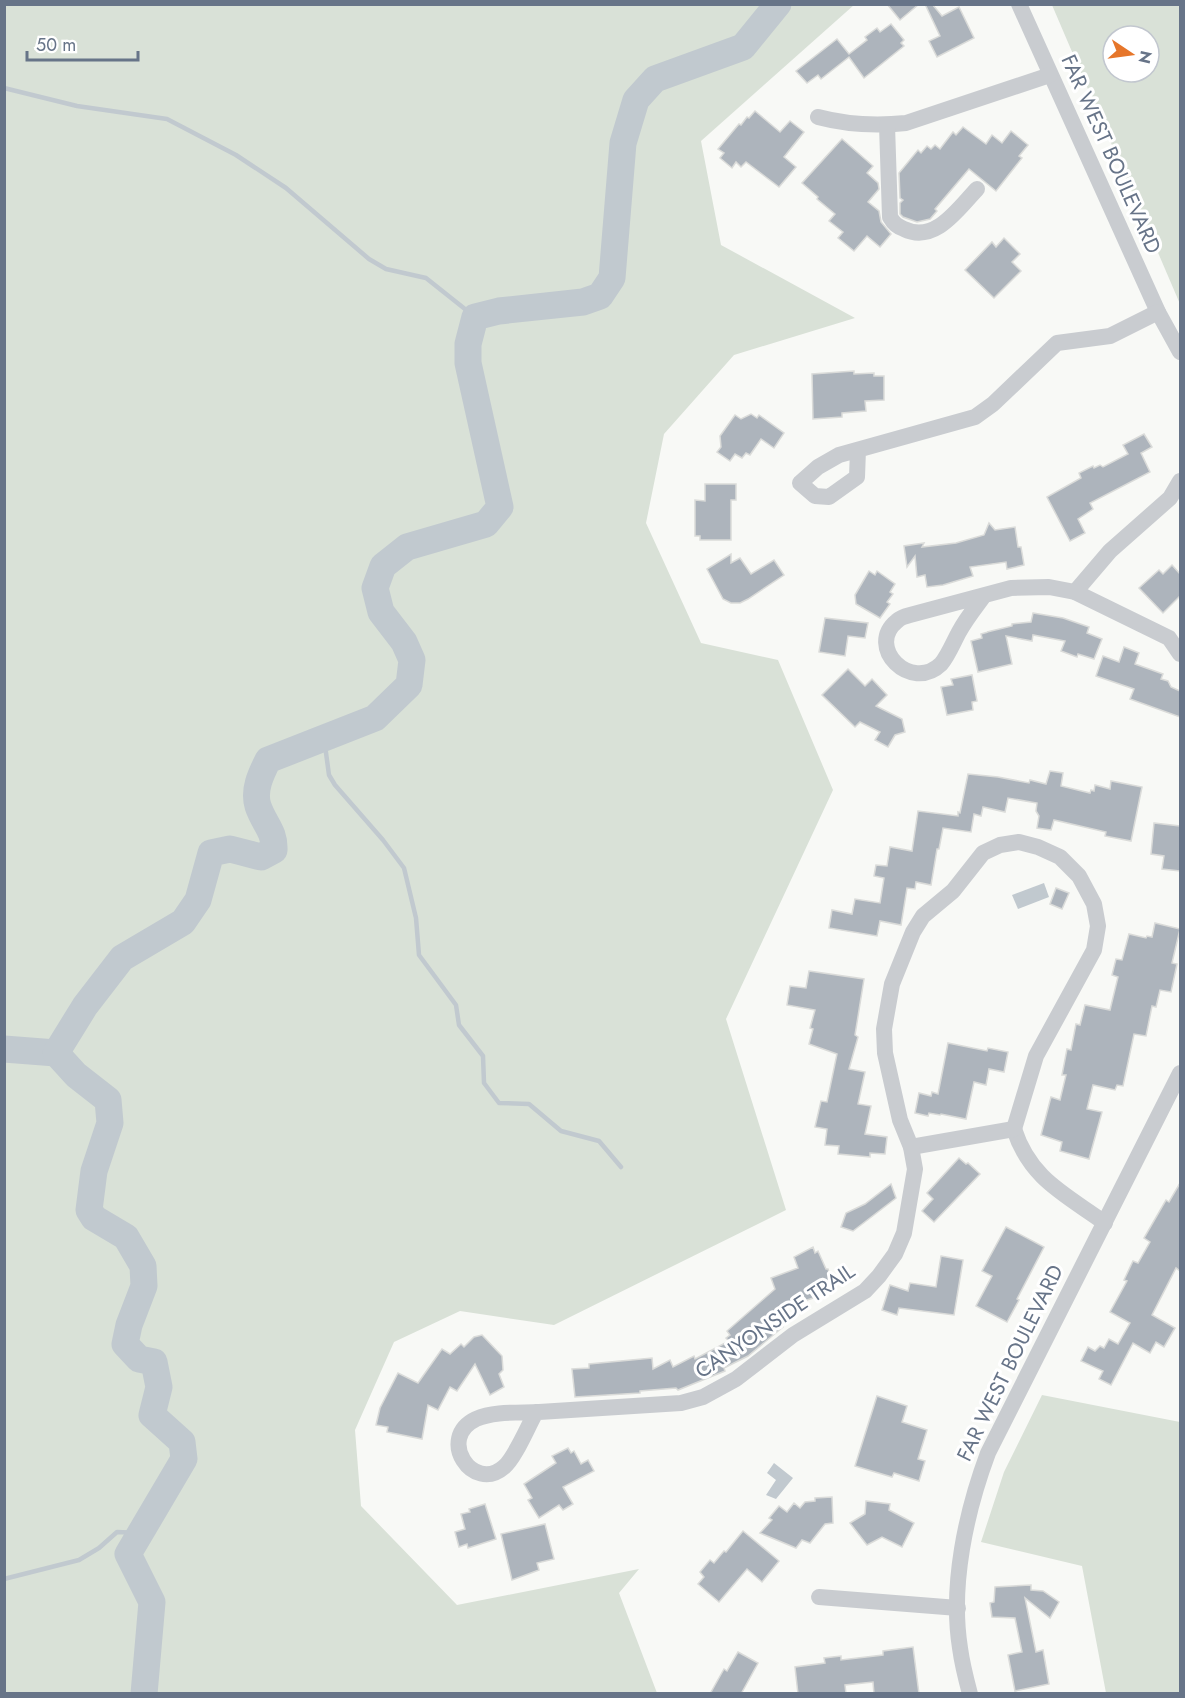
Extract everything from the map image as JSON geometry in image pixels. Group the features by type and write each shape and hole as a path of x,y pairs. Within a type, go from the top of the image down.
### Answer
{"street":[{"name":"FAR WEST BOULEVARD","path":"1019,4 1158,312 1180,352"},
{"path":"818,117 845,124 906,123 1050,75"},
{"path":"887,125 890,217 895,225 917,234 925,234 942,226 977,189"},
{"path":"858,450 975,417 993,404 1057,343 1110,336 1158,312"},
{"path":"1075,592 1110,551 1175,496 1180,481"},
{"path":"983,597 961,628 941,663 930,671 916,673 900,669 891,660 886,645 897,621 910,615 1011,588 1049,587 1075,592 1175,637 1180,654"},
{"path":"1014,1129 912,1147 900,1120 885,1053 884,1029 892,984 913,932 923,916 953,891 983,853 1000,845 1019,842 1038,847 1060,857 1079,876 1094,904 1098,926 1094,950 1036,1056 1014,1129 1020,1147 1034,1170 1105,1223"},
{"name":"FAR WEST BOULEVARD","path":"970,1694 960,1647 958,1608 960,1564 975,1488 988,1453 1180,1074"},
{"name":"CANYONSIDE TRAIL","path":"536,1412 504,1467 493,1473 478,1473 468,1467 459,1456 458,1444 463,1432 473,1421 486,1415 681,1403 703,1397 736,1379 793,1335 865,1291 895,1254 903,1233 915,1170 912,1147"},
{"path":"819,1597 958,1608"}],"shaded area":[{"path":"5,4 854,5 701,141 721,245 855,318 734,355 664,434 646,523 701,643 778,660 833,790 726,1019 786,1210 554,1325 460,1311 394,1342 355,1430 361,1506 457,1605 639,1569 619,1593 657,1693 5,1693"},
{"path":"1052,5 1180,5 1180,304"},
{"path":"1044,883 1049,897 1018,909 1012,895"},
{"path":"1042,1395 1180,1422 1180,1693 1106,1693 1082,1566 981,1542 1004,1472"},
{"path":"774,1463 793,1478 776,1499 766,1495 776,1480 767,1473"}],"building":[{"path":"887,4 919,4 900,20"},
{"path":"925,4 932,4 942,16 959,7 974,38 937,57 929,41 940,36"},
{"path":"891,24 904,40 901,43 904,46 864,78 849,57 821,79 818,75 807,83 796,71 837,39 849,54 867,40 865,37 877,28 880,32"},
{"path":"755,111 780,132 790,121 804,132 784,157 796,167 779,187 746,162 741,167 736,162 732,168 720,158 724,153 718,149 739,124 741,125"},
{"path":"963,127 986,144 992,135 1002,143 1011,131 1028,145 1019,156 1022,158 996,191 969,169 935,209 937,211 930,219 917,222 903,217 900,214 900,203 903,200 900,198 899,173 918,150 921,153 927,146 931,149 935,145 940,149 953,132 956,135"},
{"path":"842,139 873,166 867,173 878,183 879,189 868,202 879,211 881,222 891,234 880,247 867,236 854,251 838,238 843,232 829,221 835,214 802,183"},
{"path":"1004,238 1020,254 1012,262 1021,271 994,298 965,270 992,242 996,247"},
{"path":"854,371 854,374 874,373 874,376 884,376 884,400 865,401 866,411 842,413 842,417 813,419 812,374"},
{"path":"751,414 757,418 759,415 784,433 774,448 761,439 750,455 746,453 742,458 735,454 730,461 717,452 721,447 720,436 735,415 741,419"},
{"path":"1144,434 1152,447 1141,453 1150,472 1090,503 1093,509 1078,519 1085,533 1070,541 1047,497 1081,478 1079,473 1093,466 1094,468 1100,465 1103,467 1128,454 1123,445"},
{"path":"705,484 736,484 736,500 731,500 731,540 700,540 700,536 695,536 695,500 705,501"},
{"path":"989,523 995,530 1015,527 1024,565 1007,569 1006,562 970,567 973,576 927,587 925,575 917,577 915,556 907,567 904,546 924,543 922,547 956,543 984,535"},
{"path":"731,554 731,563 740,558 751,574 774,560 784,575 748,599 740,603 731,603 723,599 707,569"},
{"path":"1172,565 1180,574 1180,596 1163,613 1139,588 1159,570 1163,574"},
{"path":"869,571 875,575 877,571 895,584 890,592 893,594 887,602 890,604 880,618 856,604 855,595"},
{"path":"1033,613 1063,618 1089,627 1087,633 1102,639 1094,659 1078,654 1077,657 1061,651 1065,641 1033,635 1032,641 1006,636 1012,664 978,672 971,641 982,638 981,634 1012,626 1012,624 1031,622"},
{"path":"825,618 868,623 865,638 848,636 845,656 819,652"},
{"path":"1124,647 1139,653 1135,664 1163,674 1161,679 1168,681 1171,687 1180,691 1180,717 1130,699 1134,689 1096,676 1103,656 1119,662"},
{"path":"848,669 865,686 872,679 887,695 876,706 902,719 905,732 895,735 888,747 875,740 880,732 860,722 855,727 822,695"},
{"path":"972,675 977,701 972,702 973,710 947,715 941,687 953,685 951,679"},
{"path":"1050,771 1063,773 1061,786 1090,793 1091,790 1094,791 1095,785 1110,789 1111,781 1142,787 1131,841 1105,836 1106,832 1054,820 1051,830 1037,828 1039,816 1036,811 1037,803 1008,798 1005,812 983,807 981,816 974,814 971,832 943,828 931,885 916,882 915,889 907,888 901,925 880,921 877,936 829,928 832,910 852,914 855,899 880,903 884,878 874,876 876,865 887,866 890,847 912,851 918,811 958,816 968,774 1029,783 1030,780 1046,784"},
{"path":"1154,823 1180,826 1180,871 1162,869 1164,856 1151,854"},
{"path":"1056,888 1069,893 1062,909 1050,904"},
{"path":"1155,923 1180,929 1172,963 1177,964 1171,992 1160,990 1156,1007 1152,1006 1146,1036 1134,1034 1123,1086 1117,1085 1115,1090 1093,1085 1087,1109 1102,1112 1089,1159 1060,1151 1062,1142 1041,1135 1051,1097 1060,1100 1066,1075 1062,1075 1067,1049 1071,1050 1076,1024 1080,1025 1085,1005 1110,1010 1118,977 1112,975 1116,959 1122,960 1129,934 1152,937"},
{"path":"809,971 864,979 855,1035 858,1037 849,1069 865,1072 858,1104 871,1106 865,1134 887,1137 885,1154 870,1153 870,1157 838,1154 839,1146 825,1145 827,1129 815,1127 821,1101 827,1102 837,1054 809,1044 815,1010 787,1005 790,986 806,988"},
{"path":"948,1043 987,1051 988,1048 1008,1052 1004,1072 989,1069 986,1085 974,1082 966,1119 941,1114 929,1113 928,1116 915,1113 919,1093 931,1096 932,1092 938,1094"},
{"path":"959,1158 980,1174 934,1222 922,1211 933,1199 927,1193"},
{"path":"1180,1183 1180,1271 1176,1268 1152,1315 1175,1328 1164,1347 1156,1342 1150,1353 1133,1343 1111,1385 1099,1379 1103,1371 1081,1361 1088,1347 1095,1351 1100,1346 1104,1348 1109,1339 1118,1344 1130,1323 1110,1312 1127,1281 1124,1280 1133,1261 1138,1263 1150,1242 1144,1238 1166,1200 1169,1202"},
{"path":"891,1184 896,1198 853,1231 841,1227 846,1213 865,1204"},
{"path":"1006,1227 1044,1247 1007,1322 976,1306 992,1276 982,1271"},
{"path":"813,1247 815,1253 818,1251 828,1269 832,1281 826,1285 829,1293 779,1309 783,1314 778,1322 783,1327 748,1356 724,1368 725,1371 678,1390 676,1388 575,1397 572,1369 589,1368 589,1364 652,1358 653,1369 670,1360 673,1367 694,1356 695,1359 729,1341 726,1338 730,1335 727,1331 775,1289 771,1278 798,1268 794,1257"},
{"path":"941,1256 963,1260 954,1315 899,1308 897,1315 882,1310 890,1285 908,1291 910,1283 936,1287"},
{"path":"482,1335 502,1356 503,1370 499,1374 504,1387 490,1395 475,1364 457,1391 450,1387 438,1410 428,1405 422,1439 387,1432 388,1427 376,1425 380,1408 398,1373 418,1383 442,1349 450,1354 461,1344 464,1347 474,1337"},
{"path":"877,1396 907,1406 902,1422 927,1430 918,1459 925,1461 919,1481 894,1473 892,1477 855,1466"},
{"path":"568,1448 571,1453 574,1451 581,1464 588,1460 594,1471 563,1487 573,1504 563,1510 559,1505 539,1518 528,1500 532,1498 524,1484 556,1463 552,1456"},
{"path":"832,1497 833,1523 825,1524 810,1543 802,1540 796,1548 760,1533 772,1520 769,1518 779,1506 787,1512 794,1503 800,1508 805,1502 815,1501 815,1498"},
{"path":"866,1501 890,1504 889,1510 914,1523 902,1547 882,1537 867,1545 850,1523 865,1514"},
{"path":"485,1504 496,1539 468,1548 467,1544 459,1547 455,1532 465,1529 461,1514"},
{"path":"545,1524 554,1559 537,1563 539,1570 512,1580 501,1534"},
{"path":"743,1531 779,1561 762,1582 747,1569 719,1602 698,1584 704,1577 700,1572 710,1560 714,1563 724,1551 726,1552"},
{"path":"1031,1585 1031,1590 1043,1591 1059,1602 1050,1618 1025,1598 1036,1652 1043,1650 1049,1684 1015,1691 1008,1655 1022,1652 1015,1618 992,1617 990,1603 994,1602 995,1587"},
{"path":"913,1647 919,1694 874,1694 873,1682 845,1685 846,1694 798,1694 795,1667 825,1663 824,1658 841,1656 841,1660 883,1655 883,1651"},
{"path":"738,1652 758,1663 741,1694 710,1694 724,1669 727,1671"}],"waterway":[{"path":"144,1694 152,1602 128,1554 184,1459 182,1442 152,1415 159,1387 154,1362 139,1359 125,1344 129,1325 144,1286 143,1266 126,1237 94,1218 89,1210 94,1171 110,1123 108,1100 76,1075 56,1053 85,1006 122,958 183,922 198,900 211,853 230,849 261,857 274,850 273,838 260,812 256,794 258,782 268,760 375,718 409,685 412,660 404,642 381,612 375,588 383,566 407,547 486,524 500,507 468,363 468,344 475,317 499,311 583,302 600,296 612,278 623,143 636,100 655,79 743,47 778,4"},
{"path":"4,88 77,106 167,119 236,155 286,188 369,259 386,269 426,278 475,317"},
{"path":"324,738 329,775 335,785 404,868 416,918 419,955 456,1005 459,1025 483,1056 484,1083 499,1103 529,1104 561,1131 599,1141 621,1167"},
{"path":"4,1049 56,1053"},
{"path":"4,1579 79,1560 99,1548 117,1532 141,1533"}]}
